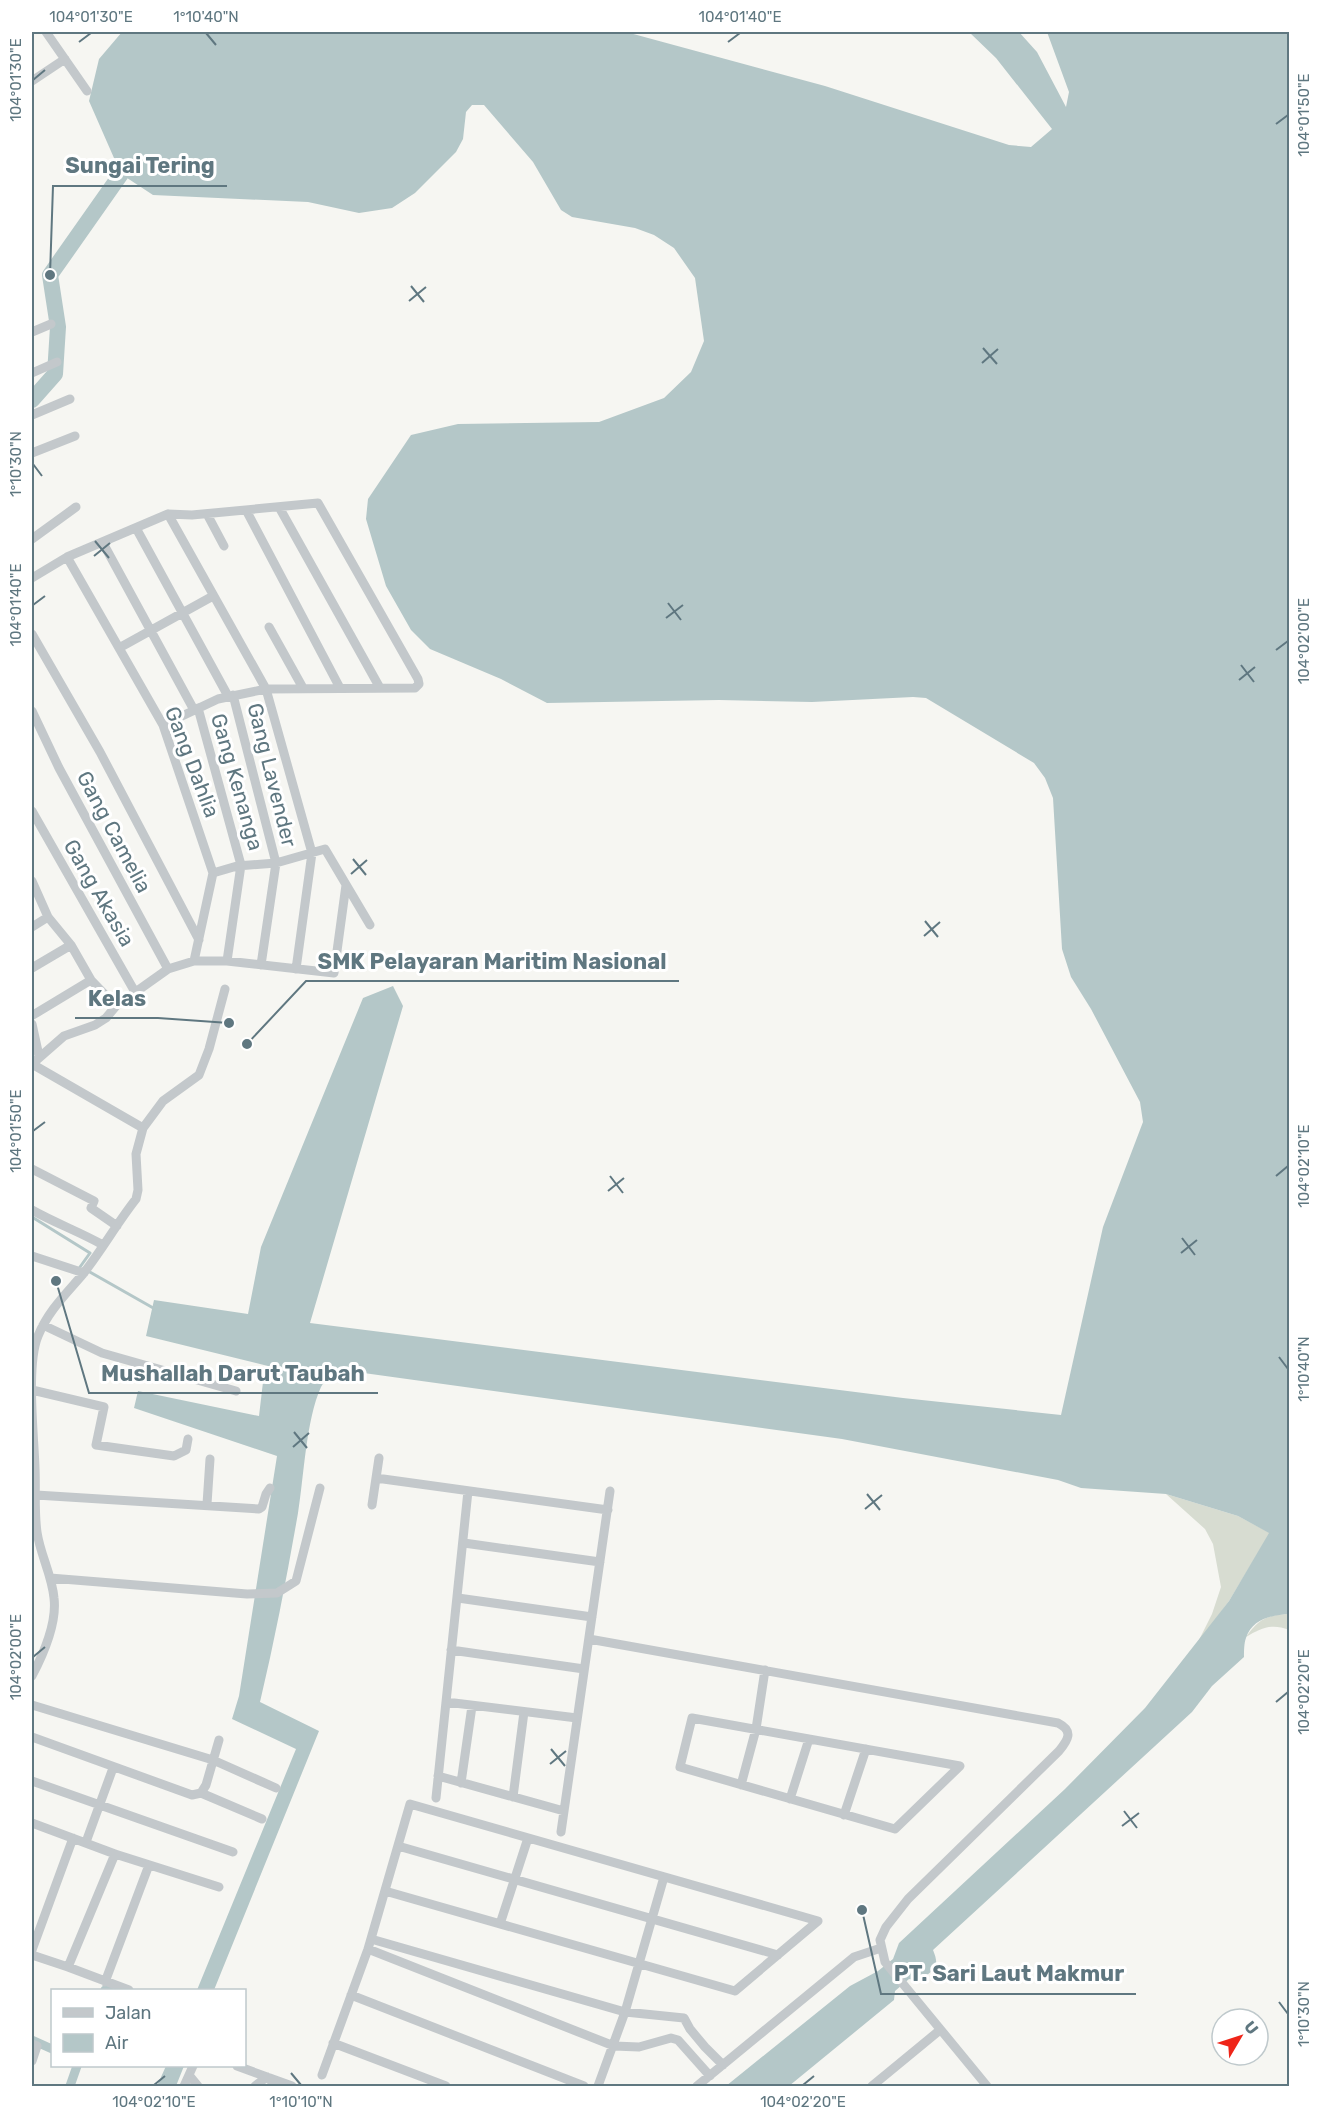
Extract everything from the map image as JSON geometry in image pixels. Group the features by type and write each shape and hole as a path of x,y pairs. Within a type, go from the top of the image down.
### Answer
{"street":[{"path":"46,32 87,91"},
{"path":"38,90 32,81 65,59"},
{"path":"32,332 51,324"},
{"path":"32,373 57,362"},
{"path":"32,415 70,399"},
{"path":"32,453 75,435"},
{"path":"32,578 68,557 168,514 207,514 318,503 419,684 415,688 266,689 231,696 163,725"},
{"path":"32,539 76,507"},
{"path":"279,507 380,688"},
{"path":"246,510 340,688"},
{"path":"168,514 266,689 312,853 296,969"},
{"path":"207,514 224,546"},
{"name":"Gang Lavender","path":"136,528 231,696 276,863"},
{"name":"Gang Kenanga","path":"103,543 196,709 241,865"},
{"name":"Gang Dahlia","path":"68,557 163,725 213,873"},
{"path":"119,648 213,596"},
{"path":"269,627 303,688"},
{"path":"32,636 100,752 199,940"},
{"name":"Gang Camelia","path":"32,711 65,779 168,969"},
{"name":"Gang Akasia","path":"32,811 135,992"},
{"path":"194,961 213,873 241,865 276,863 325,849 370,924"},
{"path":"261,965 276,863"},
{"path":"227,961 241,865"},
{"path":"32,882 48,917 71,945 91,980 116,1006"},
{"path":"143,1128 32,1064 64,1036 95,1025 106,1018 116,1006 168,969 194,961 227,961 334,974 346,885"},
{"path":"32,927 48,917"},
{"path":"32,968 71,945"},
{"path":"39,1056 32,1019 91,980"},
{"path":"32,1676 42,1658 54,1616 55,1599 36,1524 32,1388 34,1350 43,1325 54,1305 84,1273 136,1199 138,1190 136,1154 143,1128 163,1101 199,1076 209,1050 225,989"},
{"path":"32,1169 94,1201 91,1208 117,1226"},
{"path":"32,1210 60,1225 83,1233 103,1245"},
{"path":"32,1256 84,1273"},
{"path":"43,1325 102,1353 236,1391"},
{"path":"32,1388 104,1407 96,1445 174,1456 186,1450 188,1439"},
{"path":"372,1505 379,1458"},
{"path":"207,1504 210,1459"},
{"path":"376,1478 608,1510"},
{"path":"36,1495 259,1509 270,1488"},
{"path":"50,1578 247,1594 277,1593 296,1581 320,1488"},
{"path":"436,1798 468,1491"},
{"path":"561,1833 610,1491"},
{"path":"464,1543 600,1562"},
{"path":"32,1554 43,1554"},
{"path":"458,1598 592,1617"},
{"path":"589,1639 1058,1723 1068,1731 1069,1736 1059,1751 908,1899 886,1927 880,1940 885,1962 987,2086"},
{"path":"451,1650 584,1669"},
{"path":"741,1785 756,1729 765,1670"},
{"path":"446,1702 577,1718"},
{"path":"32,1706 213,1760 276,1788"},
{"path":"460,1783 472,1706"},
{"path":"513,1797 524,1712"},
{"path":"692,1718 756,1729 809,1739 960,1766 895,1829 680,1767 692,1718"},
{"path":"32,1737 192,1795 201,1793 262,1819"},
{"path":"790,1799 809,1739"},
{"path":"201,1793 206,1785 219,1740"},
{"path":"844,1815 866,1749"},
{"path":"86,1842 113,1768"},
{"path":"438,1776 564,1811"},
{"path":"32,1781 233,1852"},
{"path":"322,2075 370,1944 385,1891 410,1804 818,1921 735,1991 385,1891"},
{"path":"32,1826 219,1887"},
{"path":"74,1838 32,1956 126,1989"},
{"path":"500,1924 528,1838"},
{"path":"398,1846 778,1955"},
{"path":"68,1967 115,1854"},
{"path":"105,1982 149,1865"},
{"path":"598,2086 625,2012 664,1877"},
{"path":"370,1944 625,2012 684,2018 690,2029 723,2065"},
{"path":"370,1944 614,2046 639,2048 670,2038 678,2040 710,2076"},
{"path":"697,2086 854,1957 881,1947"},
{"path":"351,1995 584,2086"},
{"path":"872,2086 940,2030"},
{"path":"333,2043 446,2086"},
{"path":"32,2044 37,2046 32,2061"},
{"path":"184,2086 193,2067"},
{"path":"240,2067 292,2086"},
{"path":"189,2075 198,2086"},
{"path":"255,2086 267,2077"},
{"path":"267,2077 275,2086"}],"shaded area":[{"path":"1166,1494 1238,1516 1270,1533 1229,1601 1196,1646 1212,1614 1221,1587 1213,1544 1205,1529"},
{"path":"1289,1614 1289,1630 1277,1627 1267,1628 1246,1637 1264,1619 1274,1615"}],"water":[{"path":"122,32 626,32 825,86 1009,145 1031,147 1052,129 996,58 969,32 1019,32 1037,52 1066,107 1069,92 1047,32 1289,32 1289,1614 1263,1619 1253,1626 1245,1640 1244,1657 1212,1686 1192,1712 933,1950 936,1965 932,1971 919,1981 909,1979 895,1991 894,2000 789,2086 726,2086 850,1986 878,1971 893,1959 899,1943 1065,1789 1145,1708 1229,1601 1269,1533 1238,1516 1166,1494 1081,1488 1058,1480 842,1439 342,1370 330,1377 321,1387 312,1415 294,1537 260,1702 319,1731 214,1989 197,1989 296,1749 232,1719 239,1696 277,1456 134,1408 138,1391 259,1416 263,1382 280,1369 146,1336 154,1300 248,1314 261,1247 363,998 393,986 403,1006 310,1323 903,1398 1061,1415 1103,1227 1143,1122 1140,1102 1091,1009 1071,977 1062,949 1053,798 1045,778 1034,763 926,698 812,702 719,700 547,703 501,679 430,649 411,630 386,586 366,519 368,499 411,435 458,424 599,422 664,398 691,372 704,341 695,278 674,248 654,235 635,228 572,217 561,210 533,162 484,105 472,105 466,112 463,139 456,152 415,193 392,208 359,213 308,202 153,195 121,174 89,101 99,59"},
{"path":"166,2067 184,2067 176,2086 157,2086"}],"waterway":[{"path":"32,400 55,374 58,327 50,275 121,174"},
{"path":"32,1217 90,1253 80,1267"},
{"path":"88,1271 155,1309"},
{"path":"32,2040 51,2049"},
{"path":"70,2086 77,2067"}],"place":[{"name":"Sungai Tering","path":"50,275"},
{"name":"Kelas","path":"229,1023"},
{"name":"SMK Pelayaran Maritim Nasional","path":"247,1044"},
{"name":"Mushallah Darut Taubah","path":"56,1281"},
{"name":"PT. Sari Laut Makmur","path":"862,1910"}]}
